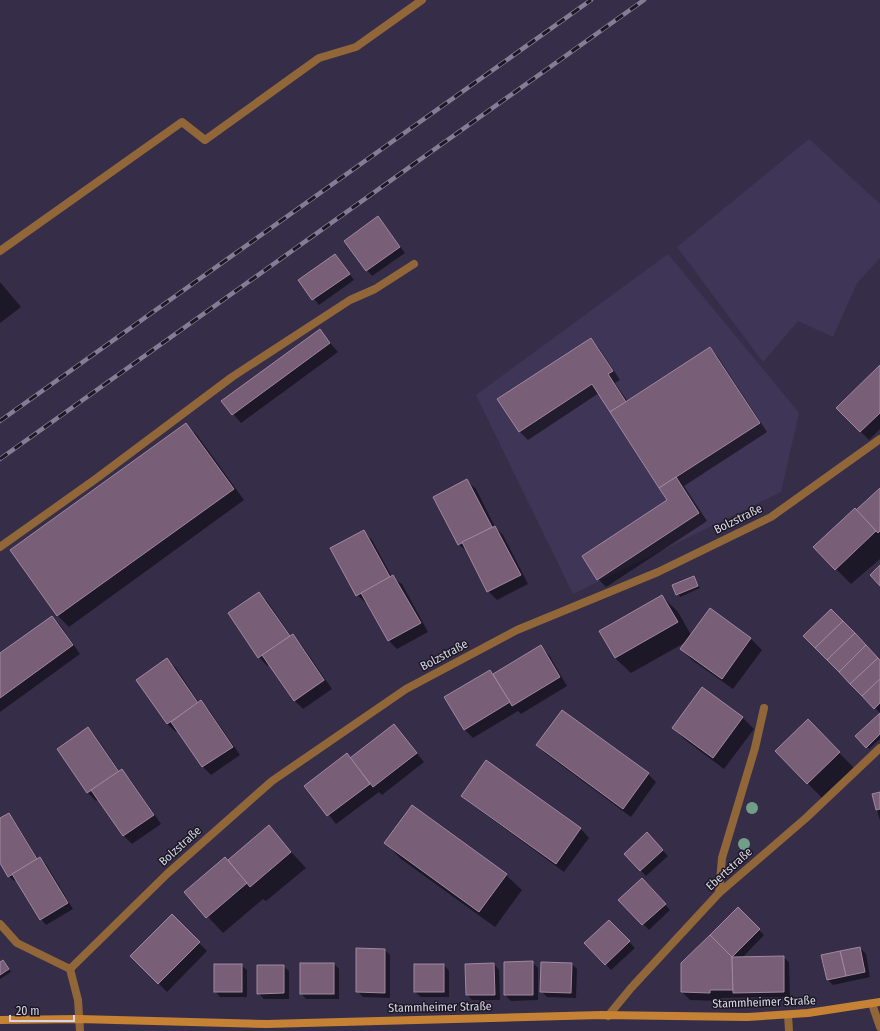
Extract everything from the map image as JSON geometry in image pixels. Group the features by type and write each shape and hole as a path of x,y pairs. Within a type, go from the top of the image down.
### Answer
{"main road":[{"name":"Stammheimer Straße","path":"0,1020 79,1019 267,1024 608,1016 788,1015 836,1010 876,1003"}],"street":[{"path":"0,251 182,122 205,140 318,58 356,47 422,0"},
{"path":"0,547 97,478 232,377 350,300 375,289 414,264"},
{"name":"Bolzstraße","path":"70,969 167,874 272,781 406,689 517,630 658,572 771,517 880,439"},
{"path":"719,893 722,858 753,755 764,708"},
{"name":"Ebertstraße","path":"608,1016 631,988 719,893 806,818 879,750"},
{"path":"0,924 17,943 70,969 78,1000 80,1031"},
{"path":"876,1003 880,1027"},
{"path":"788,1015 789,1031"}],"shaded area":[{"path":"809,139 880,204 880,258 857,283 833,337 798,321 763,362 677,247"},
{"path":"668,254 799,413 781,492 573,594 476,395"}],"building":[{"path":"378,216 400,247 366,271 344,241"},
{"path":"335,254 350,274 312,300 298,280"},
{"path":"320,329 330,343 232,415 221,401"},
{"path":"591,338 613,371 608,374 626,402 610,412 592,384 519,432 497,399"},
{"path":"710,347 760,423 659,488 610,412"},
{"path":"880,365 880,413 860,432 836,408"},
{"path":"186,423 234,489 57,616 10,550"},
{"path":"676,477 699,513 597,580 582,556 667,500 659,488"},
{"path":"467,479 492,527 458,545 433,497"},
{"path":"880,488 880,531 878,533 856,510"},
{"path":"855,508 876,531 835,570 813,547"},
{"path":"495,526 521,575 487,592 462,542"},
{"path":"364,530 390,577 356,596 330,548"},
{"path":"880,565 880,586 870,575"},
{"path":"393,575 421,623 388,641 361,593"},
{"path":"694,576 698,586 676,595 672,585"},
{"path":"259,592 290,636 258,658 228,613"},
{"path":"662,595 678,622 615,658 599,631"},
{"path":"710,608 751,638 722,679 680,649"},
{"path":"831,609 843,621 815,648 803,636"},
{"path":"52,616 73,645 0,698 0,653"},
{"path":"843,621 855,633 827,660 815,648"},
{"path":"855,633 866,645 839,672 827,660"},
{"path":"293,634 324,680 294,701 262,655"},
{"path":"541,645 560,677 512,706 493,674"},
{"path":"866,645 878,658 850,684 839,672"},
{"path":"167,658 198,703 167,724 136,680"},
{"path":"878,658 880,660 880,679 862,696 850,684"},
{"path":"490,670 510,702 464,730 444,697"},
{"path":"880,679 880,703 874,709 862,696"},
{"path":"702,687 743,717 713,758 672,728"},
{"path":"201,700 233,747 202,767 171,722"},
{"path":"562,710 649,773 623,809 536,745"},
{"path":"880,713 880,734 866,748 855,736"},
{"path":"808,719 840,752 807,784 775,751"},
{"path":"394,724 417,753 373,787 350,758"},
{"path":"88,727 119,772 87,793 57,749"},
{"path":"347,753 370,784 327,816 304,786"},
{"path":"486,760 581,828 556,864 461,796"},
{"path":"122,769 154,815 123,836 91,790"},
{"path":"880,792 880,809 876,810 872,794"},
{"path":"412,805 507,874 479,912 384,843"},
{"path":"9,813 37,859 8,877 0,863 0,818"},
{"path":"269,825 291,852 250,887 228,860"},
{"path":"647,832 663,850 640,871 624,854"},
{"path":"40,857 68,903 40,920 12,874"},
{"path":"225,857 247,883 206,918 184,892"},
{"path":"642,878 666,904 642,925 618,900"},
{"path":"738,907 760,929 732,957 710,935"},
{"path":"172,914 200,942 158,984 130,956"},
{"path":"609,920 630,941 605,965 584,943"},
{"path":"710,935 732,957 733,990 710,990 710,993 681,992 681,963"},
{"path":"860,947 865,972 846,976 840,951"},
{"path":"356,948 385,949 385,993 356,992"},
{"path":"840,951 846,976 827,980 821,955"},
{"path":"784,956 784,992 733,993 732,957"},
{"path":"3,960 9,969 0,975 0,962"},
{"path":"533,961 533,995 504,995 504,962"},
{"path":"541,962 572,963 571,993 540,992"},
{"path":"300,963 334,963 334,994 300,994"},
{"path":"494,963 495,995 466,995 465,964"},
{"path":"214,964 242,964 242,992 214,992"},
{"path":"414,964 444,964 444,992 414,992"},
{"path":"257,965 284,965 284,993 257,994"}],"railway":[{"path":"0,421 591,0"},
{"path":"0,459 644,0"}]}
